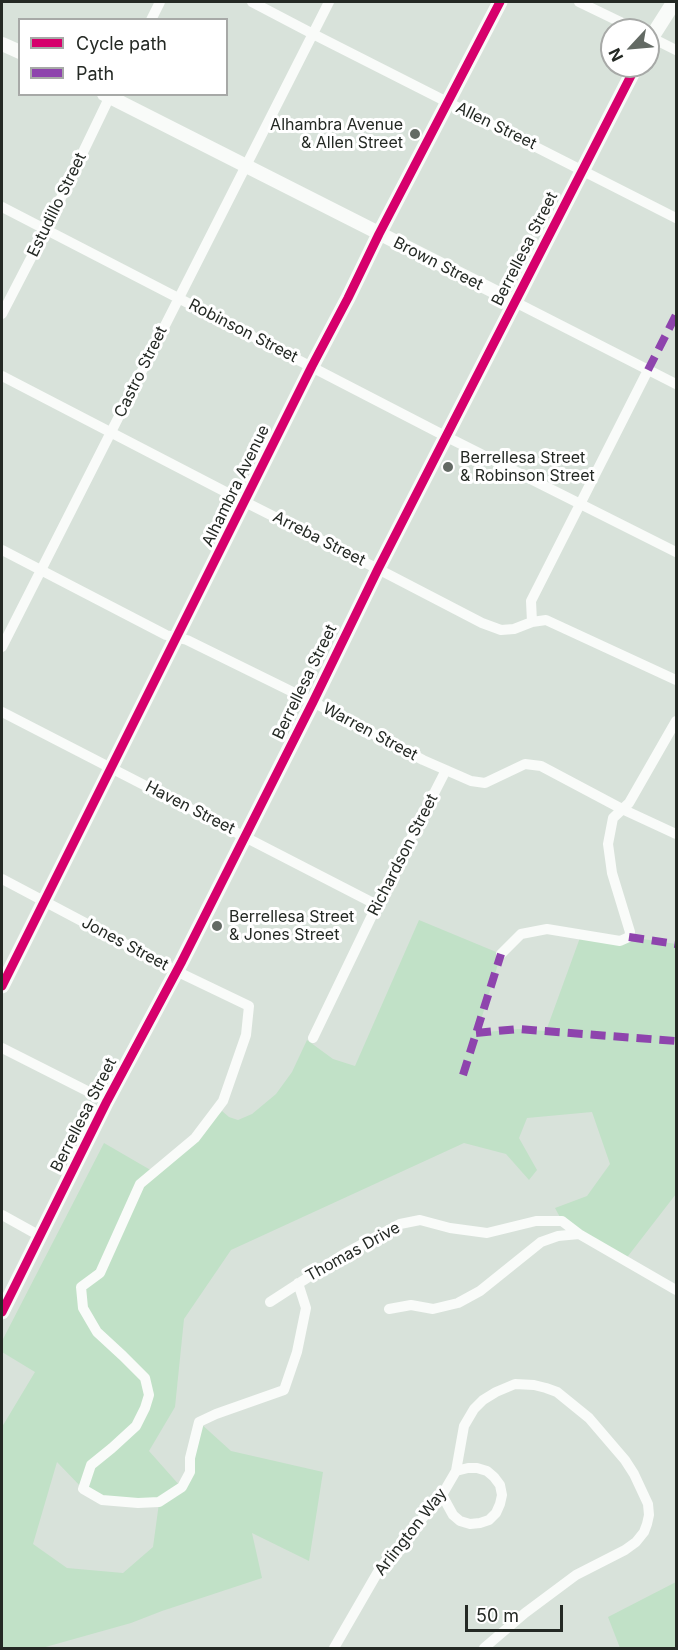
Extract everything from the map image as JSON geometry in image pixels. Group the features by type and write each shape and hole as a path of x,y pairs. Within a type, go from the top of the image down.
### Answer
{"main road":[{"name":"Alhambra Avenue","path":"2,986 312,366 500,2"},
{"path":"660,22 674,2"},
{"name":"Berrellesa Street","path":"2,1312 107,1101 176,971 378,569 630,78"}],"street":[{"path":"152,18 160,2"},
{"name":"Allen Street","path":"252,2 676,218"},
{"name":"Castro Street","path":"2,646 329,2"},
{"path":"579,2 612,18"},
{"path":"660,43 676,50"},
{"path":"2,44 18,51"},
{"name":"Estudillo Street","path":"2,314 46,229 108,96"},
{"name":"Brown Street","path":"110,96 676,384"},
{"name":"Robinson Street","path":"2,207 447,437 676,552"},
{"path":"532,622 531,601 648,370"},
{"name":"Arreba Street","path":"2,376 482,623 501,630 514,629 532,622 546,620 676,680"},
{"name":"Warren Street","path":"2,550 166,635 188,640 423,760 471,781 485,783 525,764 541,766 622,809 676,834"},
{"name":"Haven Street","path":"2,712 377,905"},
{"path":"501,954 521,934 547,929 620,941 629,938 630,932 612,873 608,844 613,818 629,802 676,722"},
{"name":"Richardson Street","path":"313,1038 446,770"},
{"name":"Jones Street","path":"2,879 176,971 249,1006 246,1035 223,1101 195,1138 140,1184 100,1272 81,1287 84,1308 97,1332 145,1378 149,1395 136,1426 91,1465 83,1490 102,1500 159,1502 182,1487 190,1472 190,1458 199,1422 284,1390 297,1352 306,1308 298,1283"},
{"path":"2,1048 107,1101"},
{"path":"2,1215 40,1236"},
{"name":"Thomas Drive","path":"270,1302 344,1254 400,1224 420,1220 450,1228 487,1233 536,1221 562,1221 579,1234 676,1290"},
{"path":"389,1309 411,1305 433,1309 458,1303 480,1291 541,1242 558,1236 579,1234"},
{"name":"Arlington Way","path":"334,1648 379,1570 442,1495 456,1472 464,1426 474,1409 483,1400 506,1387 515,1384 534,1385 557,1392 589,1418 626,1460 648,1504 649,1515 644,1532 636,1542 576,1575 525,1613 484,1648"},
{"path":"442,1495 453,1515 460,1521 470,1524 480,1523 489,1520 496,1513 502,1495 500,1485 494,1477 487,1471 477,1468 456,1472"}],"green space":[{"path":"419,920 501,954 477,1033 518,1029 546,1031 581,935 629,937 676,944 676,1194 625,1260 562,1221 555,1208 587,1196 610,1164 592,1112 527,1118 519,1138 537,1170 529,1180 506,1154 464,1143 231,1250 184,1319 175,1407 149,1451 181,1487 199,1422 231,1451 323,1472 309,1561 252,1533 262,1578 131,1623 42,1648 2,1648 2,1427 35,1372 2,1352 2,1341 104,1143 154,1172 195,1138 222,1111 238,1120 252,1114 276,1094 292,1072 307,1040 333,1059 355,1066","holes":["57,1462 83,1489 102,1500 159,1503 153,1547 123,1573 67,1568 33,1544"]},
{"path":"676,1582 676,1648 620,1648 608,1617"}],"marked path":[{"path":"648,370 676,315"},
{"path":"629,937 676,944"},
{"path":"463,1075 501,954"},
{"path":"476,1033 518,1029 676,1041"}],"cycle path":[{"path":"2,986 312,366 500,2"},
{"path":"2,1312 107,1101 182,961 378,569 630,78"}],"place":[{"name":"Alhambra Avenue & Allen Street","path":"415,134"},
{"name":"Berrellesa Street & Robinson Street","path":"448,467"},
{"name":"Berrellesa Street & Jones Street","path":"217,926"}]}
